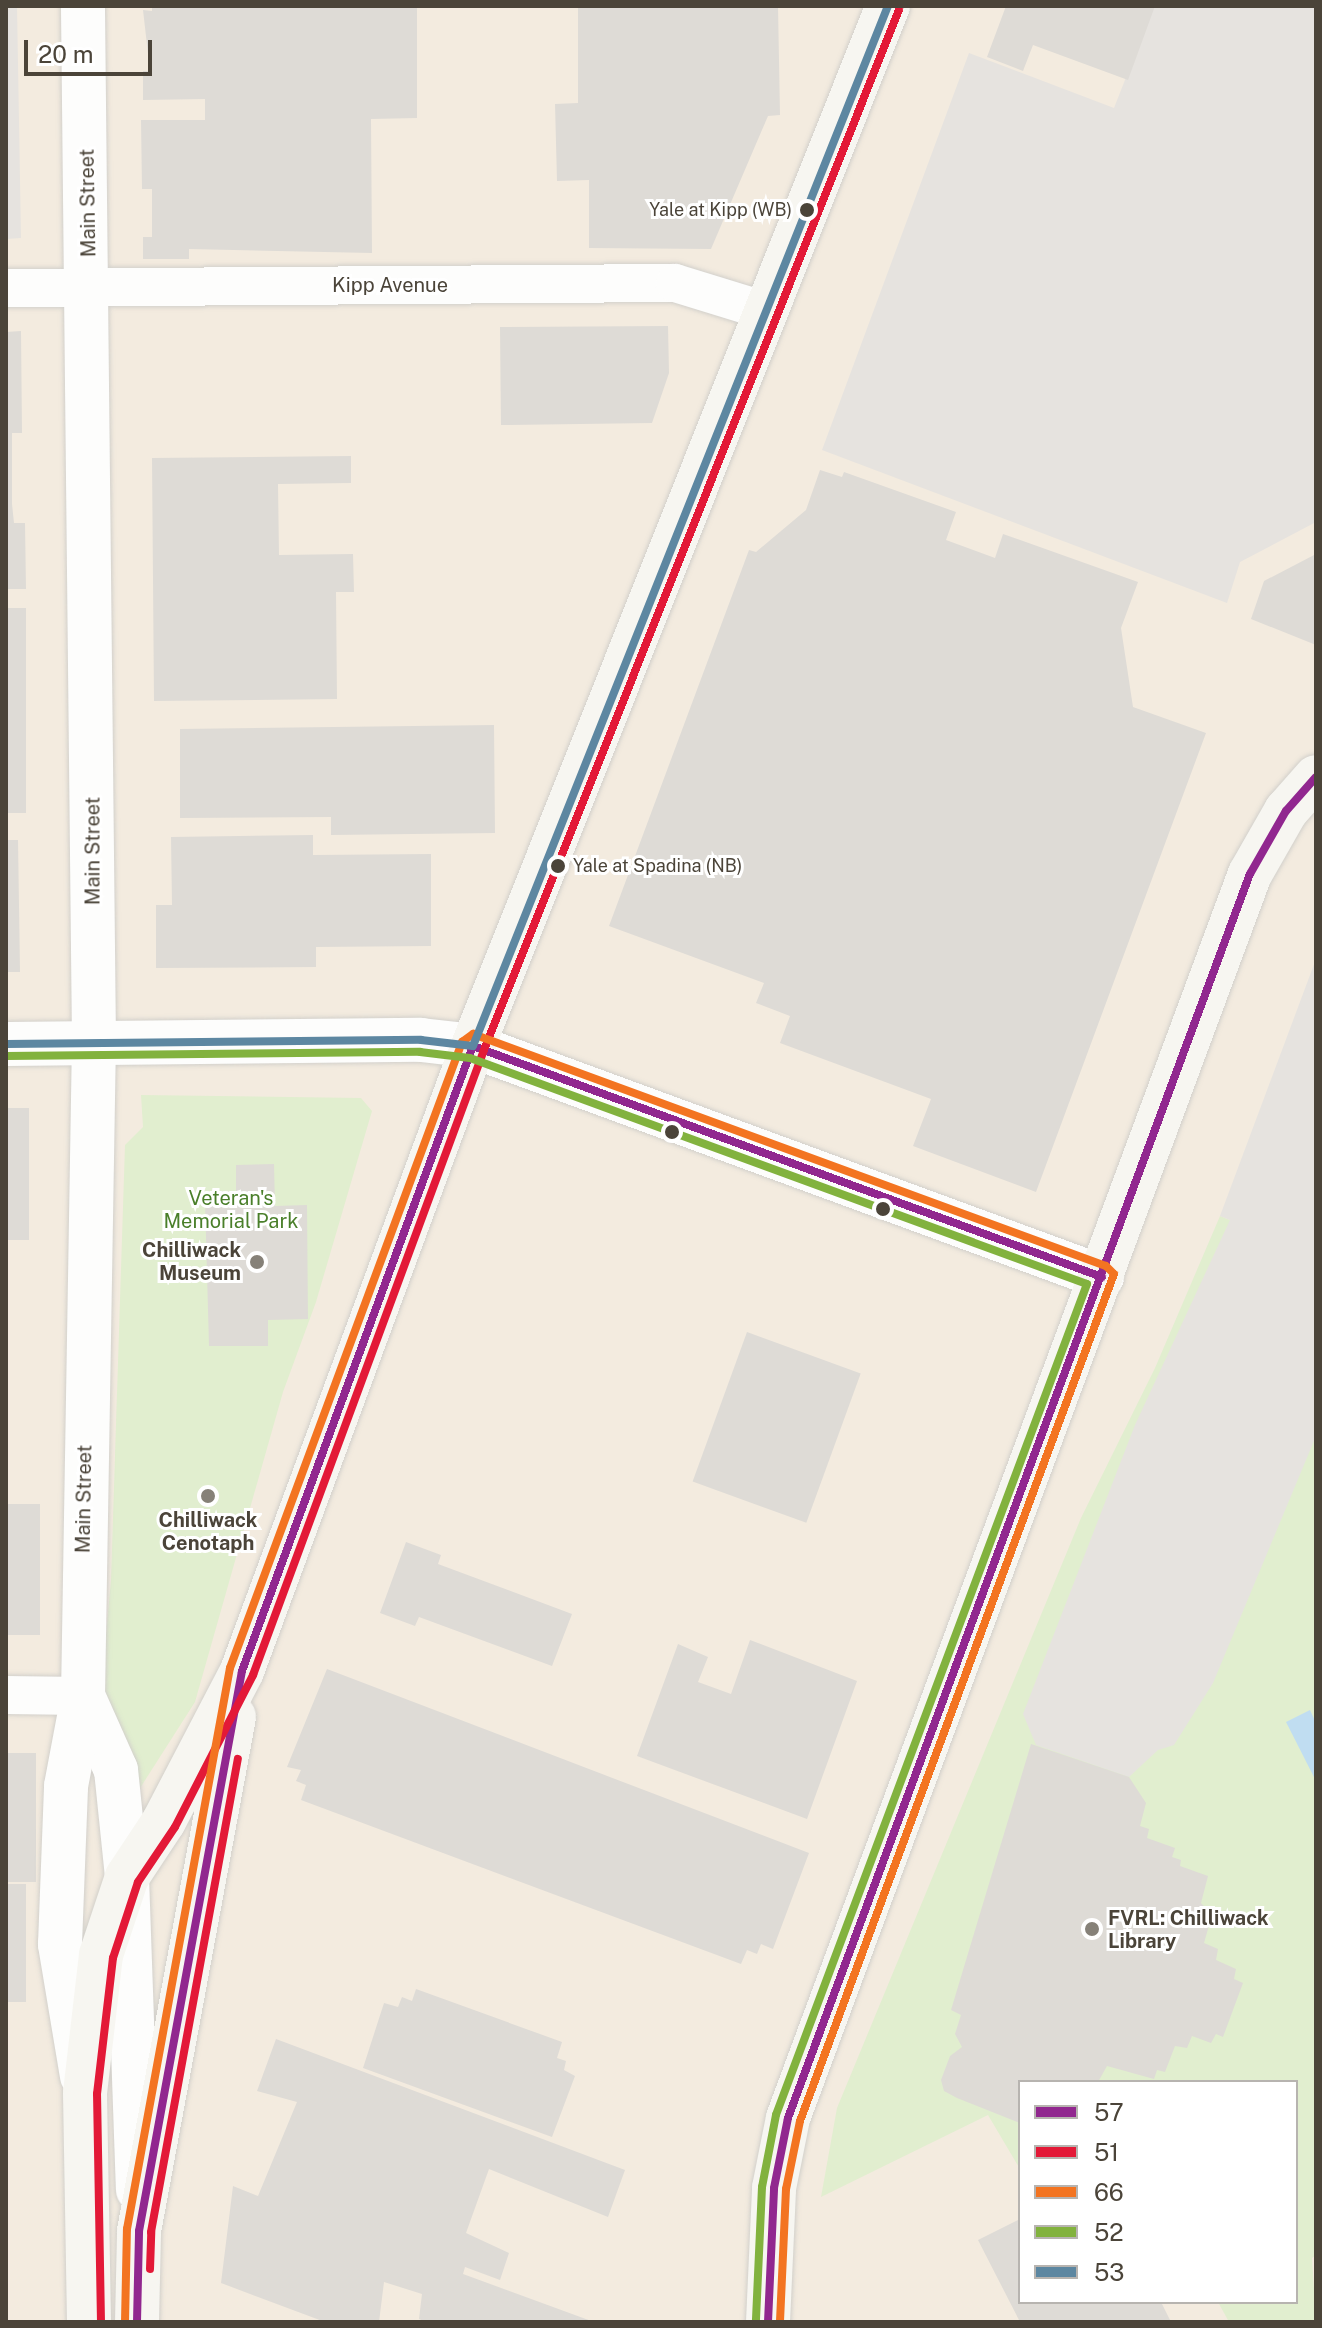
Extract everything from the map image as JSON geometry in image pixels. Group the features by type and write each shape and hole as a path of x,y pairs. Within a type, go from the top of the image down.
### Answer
{"main road":[{"path":"89,2322 85,2093 101,1955 127,1877 164,1821 242,1671 473,1046 769,312 888,6"},
{"path":"768,2322 774,2188 788,2118 1250,874 1286,811 1316,777"},
{"path":"137,2322 139,2231 242,1671"}],"street":[{"name":"Main Street","path":"83,6 90,287 94,1042 83,1696 66,1786 60,1944 85,2093"},
{"name":"Kipp Avenue","path":"6,288 675,283 769,312"},
{"path":"6,1044 421,1040 473,1046 1102,1277"},
{"path":"6,1695 83,1696"},
{"name":"Main Street","path":"83,1696 116,1770 127,1877 139,2231"}],"shaded area":[{"path":"6,6 1316,6 1316,2322 6,2322"},
{"path":"6,6 17,6 21,238 6,239"},
{"path":"1154,6 1316,6 1316,522 1240,562 1227,603 822,450 969,53 1114,108"},
{"path":"1316,959 1316,1436 1213,1683 1174,1745 1158,1750 1129,1777 1036,1745 1023,1714 1135,1425 1230,1220 1220,1216"}],"green space":[{"name":"Veteran's Memorial Park","path":"141,1095 361,1098 372,1111 316,1302 283,1392 195,1702 135,1796 101,1687 111,1580 125,1145 143,1127"},
{"path":"1220,1216 1316,1255 1316,2255 1312,2258 1316,2322 1229,2322 1219,2304 1298,2304 1298,2080 1018,2080 1018,2166 988,2115 821,2197 837,2108 1081,1518 1155,1368"}],"water":[{"path":"1310,1710 1316,1723 1316,1781 1286,1722"}],"building":[{"path":"152,6 417,6 417,118 371,119 372,253 189,249 189,259 143,259 143,237 152,237 152,189 142,189 141,120 205,120 205,99 143,100 143,71 150,71 143,10 152,11"},
{"path":"578,6 778,6 780,115 768,116 711,249 589,248 589,180 557,181 555,104 578,103"},
{"path":"1006,6 1155,6 1128,80 1033,45 1023,71 987,57"},
{"path":"668,326 669,373 652,423 501,425 500,327"},
{"path":"21,331 22,433 12,433 12,504 14,523 25,523 26,589 6,589 6,332"},
{"path":"351,456 351,483 278,484 279,555 353,554 354,592 336,592 337,699 154,701 152,458"},
{"path":"820,470 842,477 844,472 956,512 946,540 995,558 1003,534 1138,582 1121,628 1133,707 1206,733 1036,1192 913,1146 931,1099 780,1043 790,1016 756,1003 764,983 609,926 749,550 756,552 806,510"},
{"path":"1316,554 1316,645 1251,619 1264,581"},
{"path":"6,608 26,608 26,813 6,813"},
{"path":"494,725 495,833 331,835 331,817 180,818 180,729"},
{"path":"313,835 313,855 431,854 431,946 316,947 316,967 156,968 156,905 172,905 171,837"},
{"path":"6,840 18,840 20,972 6,972"},
{"path":"6,1108 29,1108 29,1240 6,1240"},
{"name":"Chilliwack Museum","path":"274,1164 275,1206 307,1205 308,1319 268,1320 268,1346 209,1346 205,1201 236,1201 236,1165"},
{"path":"747,1332 861,1373 806,1523 693,1481"},
{"path":"6,1504 40,1504 40,1635 6,1635"},
{"path":"406,1542 441,1555 438,1564 572,1614 552,1666 419,1617 415,1626 380,1613"},
{"path":"750,1640 857,1681 807,1819 637,1756 678,1644 708,1657 698,1682 731,1694"},
{"path":"327,1669 809,1853 773,1949 761,1944 757,1954 747,1950 741,1964 301,1800 306,1785 296,1781 301,1770 287,1767"},
{"name":"FVRL: Chilliwack Library","path":"1031,1744 1129,1777 1146,1803 1140,1826 1149,1829 1147,1838 1175,1848 1172,1857 1181,1860 1180,1866 1208,1876 1201,1903 1212,1915 1204,1943 1218,1949 1216,1960 1236,1969 1234,1979 1243,1983 1223,2037 1216,2034 1211,2043 1192,2036 1187,2048 1175,2046 1165,2072 1157,2070 1154,2079 1107,2066 1099,2080 1018,2080 1018,2122 944,2091 941,2080 950,2056 962,2047 955,2034 961,2015 951,2010"},
{"path":"6,1753 36,1753 36,1882 6,1882"},
{"path":"6,1884 26,1884 26,2002 6,2002"},
{"path":"416,1989 562,2042 557,2058 566,2061 564,2070 575,2076 552,2137 363,2068 384,2003 398,2007 402,1997 412,2001"},
{"path":"276,2039 625,2170 608,2217 489,2169 466,2233 509,2253 500,2280 465,2267 463,2274 594,2322 426,2322 419,2319 422,2294 384,2282 379,2322 325,2322 221,2283 233,2186 258,2196 297,2102 257,2091"},
{"path":"1018,2220 1018,2304 1162,2304 1171,2322 1020,2322 978,2240"}],"transit line":[{"name":"53","path":"6,1044 421,1040 473,1046 888,6"},
{"name":"51","path":"101,2322 97,2094 113,1958 138,1882 175,1827 253,1675 484,1050 899,10"},
{"name":"57","path":"768,2322 774,2188 788,2118 1250,874 1286,811 1316,777"},
{"name":"66","path":"125,2322 127,2229 230,1668 462,1042 473,1034 1106,1266 1114,1274 800,2121 786,2189 780,2322"},
{"name":"57","path":"137,2322 139,2231 242,1671 473,1046 1102,1277"},
{"name":"52","path":"6,1056 420,1052 470,1058 1087,1284 776,2115 762,2187 756,2321"},
{"name":"51","path":"150,2269 151,2232 238,1759"}],"place":[{"name":"Yale at Kipp (WB)","path":"807,210"},
{"name":"Yale at Spadina (NB)","path":"558,866"},
{"name":"Chilliwack Museum","path":"257,1262"},
{"name":"Chilliwack Cenotaph","path":"208,1496"},
{"name":"FVRL: Chilliwack Library","path":"1092,1929"}]}
